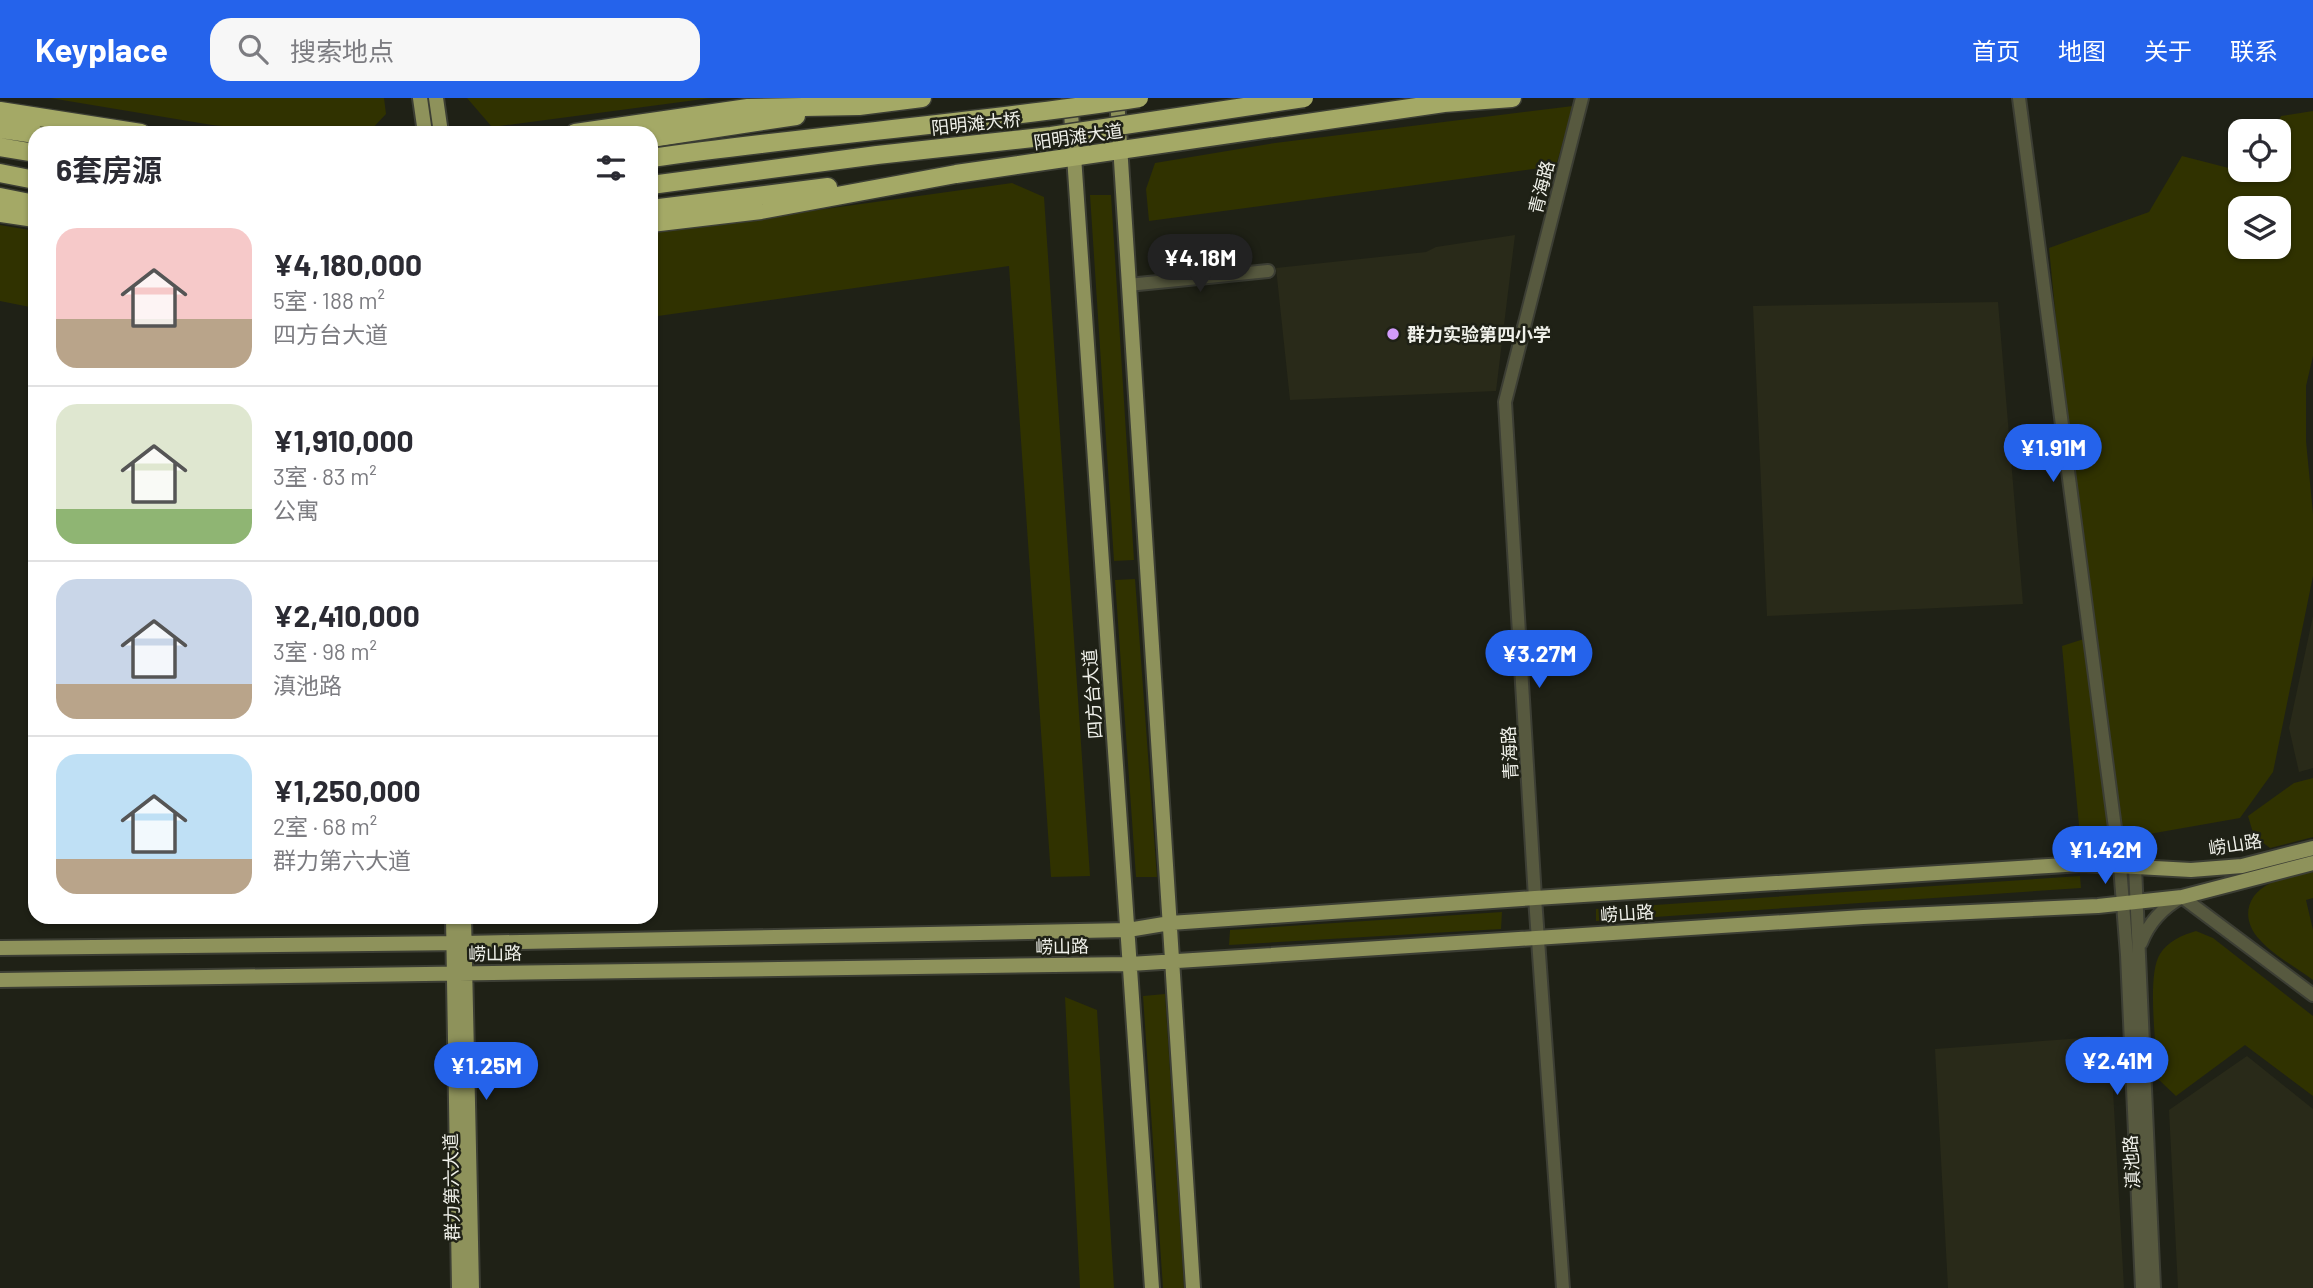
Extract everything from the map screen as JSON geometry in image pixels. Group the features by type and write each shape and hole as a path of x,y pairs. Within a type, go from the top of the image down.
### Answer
{"highway":[{"path":"658,137 922,98"},
{"name":"阳明滩大桥","path":"658,157 766,142 1046,112 1139,98"},
{"name":"阳明滩大桥","path":"658,184 877,155 1051,136 1304,98"},
{"path":"1444,103 1476,98"},
{"name":"阳明滩大道","path":"658,222 761,210 956,174 1444,103 1512,98"},
{"path":"623,126 748,108 859,106"},
{"path":"0,111 96,126"},
{"path":"0,129 28,133"},
{"path":"0,141 28,151"},
{"path":"0,147 28,152"},
{"path":"658,208 956,174"},
{"path":"0,176 28,180"},
{"path":"0,197 28,203"},
{"path":"0,213 28,217"}],"main road":[{"path":"420,98 424,126"},
{"path":"436,98 440,126"},
{"name":"四方台大道","path":"1070,98 1152,1288"},
{"path":"1117,98 1193,1288"},
{"name":"崂山路","path":"0,948 1128,930 1170,923 2082,864 2191,870 2242,866 2313,848"},
{"name":"崂山路","path":"0,980 1130,964 1863,916 2130,903 2182,897 2313,863"},
{"name":"群力第六大道","path":"455,924 459,942 472,1288"},
{"name":"群力第六大道","path":"459,942 463,924"},
{"name":"群力第六大道","path":"459,1288 460,973"}],"street":[{"name":"青海路","path":"1563,1288 1535,898 1505,402 1582,98"},
{"name":"滇池路","path":"2019,98 2128,867 2142,1288"},
{"path":"1128,285 1268,271"},
{"path":"2139,949 2145,933 2158,914 2182,897 2313,995"},
{"name":"滇池路","path":"2130,903 2139,949 2154,1288"}],"shaded area":[{"path":"50,98 384,98 386,114 375,126 212,125"},
{"path":"467,98 711,98 500,126 491,126"},
{"path":"1573,106 1556,166 1149,221 1146,189 1155,163 1275,143"},
{"path":"2313,111 2313,356 2306,386 2306,441 2313,514 2313,576 2273,772 2240,818 2081,846 2062,646 2087,638 2049,248 2149,212 2182,156 2228,168 2228,182 2291,182 2291,119 2280,119 2281,116"},
{"path":"1012,183 1044,197 1090,876 1051,877 1009,266 658,316 658,232"},
{"path":"1090,195 1111,195 1134,560 1114,561"},
{"path":"0,225 28,230 28,307 0,301"},
{"name":"群力实验第四小学","path":"1515,235 1496,391 1290,400 1276,268 1426,252 1436,247"},
{"path":"1998,302 2023,604 1767,616 1753,306"},
{"path":"1135,579 1157,877 1136,877 1115,580"},
{"path":"2313,616 2313,768 2299,772 2289,728"},
{"path":"2313,778 2313,837 2270,848 2254,836 2248,816 2294,783"},
{"path":"2313,872 2313,898 2306,900 2313,930 2313,980 2265,946 2254,932 2248,916 2251,901 2262,888 2281,879"},
{"path":"2080,876 2081,888 1596,921 1596,909"},
{"path":"1502,912 1501,929 1229,945 1230,930"},
{"path":"2196,931 2213,938 2313,1016 2313,1096 2245,1045 2176,1096 2158,1079 2153,996 2156,964 2167,946"},
{"path":"1165,994 1184,1288 1163,1288 1143,996"},
{"path":"1065,997 1097,1010 1114,1288 1080,1288"},
{"path":"2110,1036 2124,1288 1948,1288 1935,1049"},
{"path":"2247,1056 2313,1109 2313,1288 2178,1288 2169,1110"}],"place":[{"name":"群力实验第四小学","path":"1393,334"}]}
